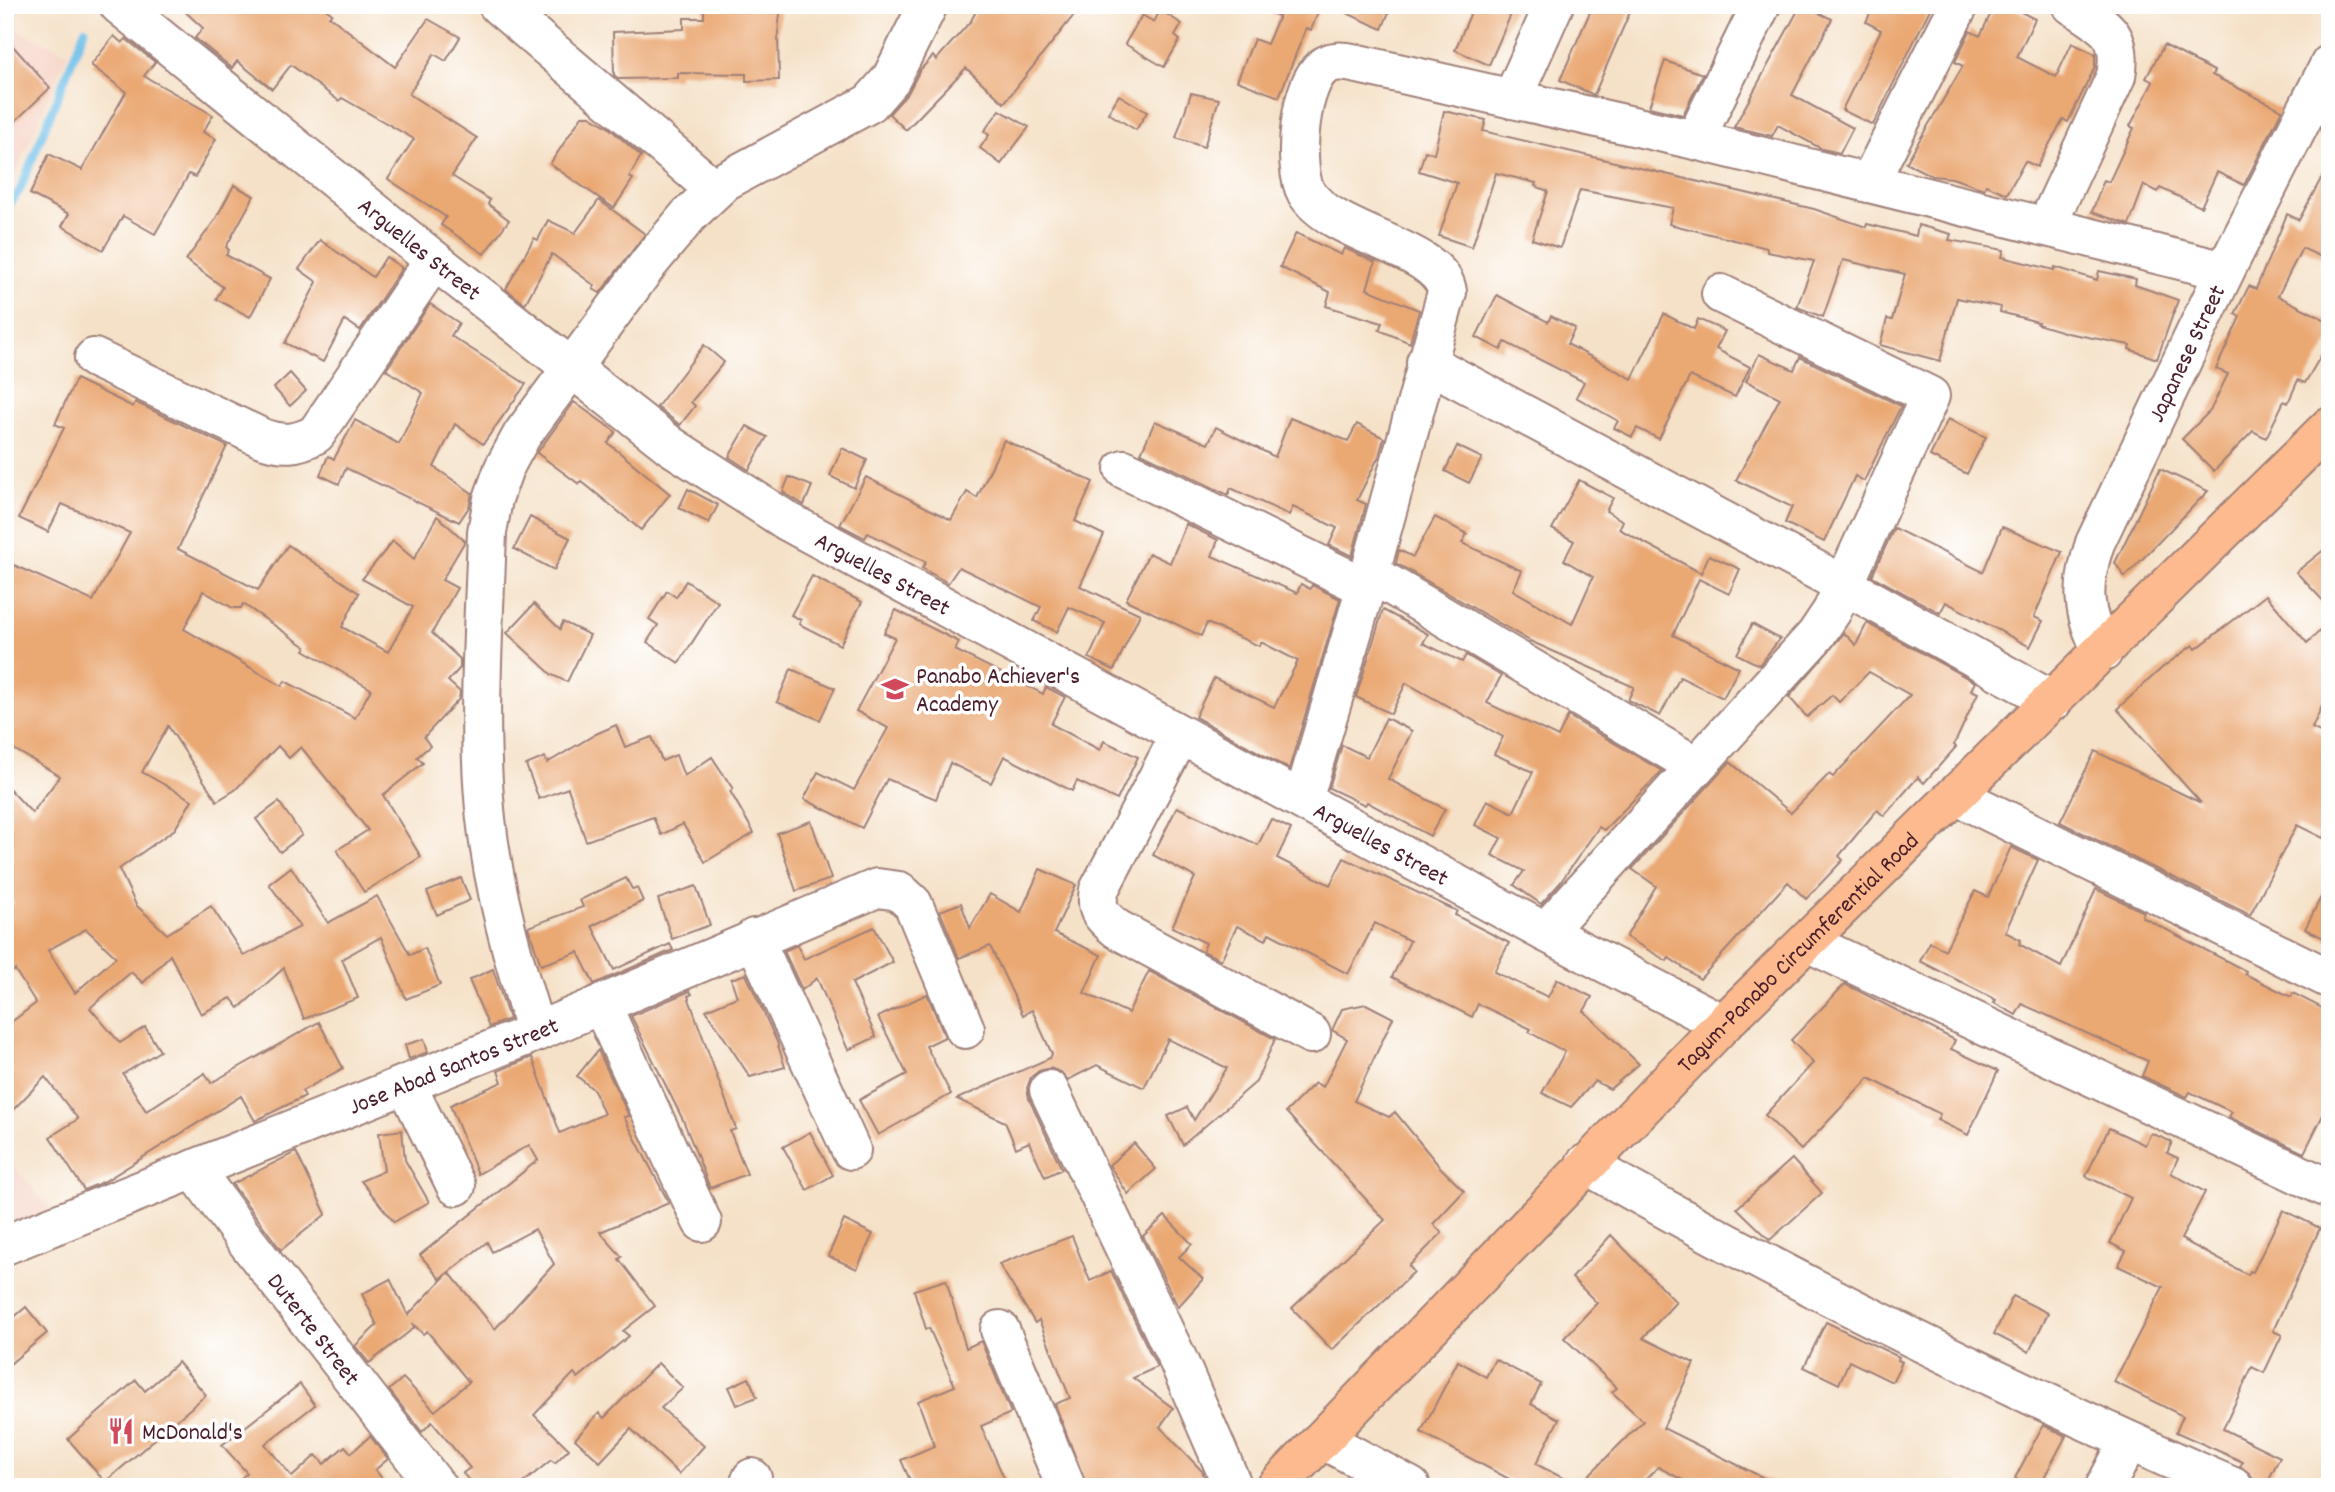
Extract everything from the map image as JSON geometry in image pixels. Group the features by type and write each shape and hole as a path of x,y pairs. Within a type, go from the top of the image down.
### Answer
{"main road":[{"name":"Tagum-Panabo Circumferential Road","path":"1276,1487 1723,1024 2330,426"}],"street":[{"name":"Arguelles Street","path":"119,5 434,260 671,446 787,521 1545,932 1723,1024"},
{"path":"498,5 714,189"},
{"path":"536,1032 511,952 486,818 483,743 488,532 493,499 504,468 522,435 649,263 714,189 870,103 891,79 928,5"},
{"path":"1513,99 1554,5"},
{"path":"1695,140 1761,5"},
{"path":"1869,183 1959,5"},
{"path":"2047,225 2116,76 2120,55 2114,37 2100,23 2072,5"},
{"path":"1303,800 1368,580 1447,292 1446,282 1441,274 1423,261 1358,231 1326,211 1306,193 1300,173 1298,139 1308,92 1326,64 1342,61 1695,140 2225,271"},
{"name":"Japanese Street","path":"2103,652 2090,628 2084,598 2087,567 2095,543 2225,271 2330,64"},
{"path":"94,358 262,438 281,444 301,443 316,434 434,260"},
{"path":"1545,932 1816,635 1844,585 1930,396 1721,294"},
{"path":"1426,362 1844,585 2053,701"},
{"path":"1124,469 1368,580 1696,766"},
{"path":"1180,735 1099,890 1096,906 1103,918 1117,929 1311,1034"},
{"path":"1955,795 2330,979"},
{"name":"Jose Abad Santos Street","path":"5,1245 536,1032 877,888 899,891 913,904 965,1029"},
{"path":"754,938 851,1150"},
{"path":"1807,942 2330,1189"},
{"path":"601,1004 702,1222"},
{"path":"406,1084 456,1186"},
{"path":"1049,1090 1178,1360 1233,1487"},
{"path":"1585,1164 1725,1244 1872,1319 2232,1487"},
{"name":"Duterte Street","path":"194,1169 437,1487"},
{"path":"1000,1330 1066,1487"},
{"path":"1324,1440 1412,1487"},
{"path":"2105,1487 2129,1441"}],"shaded area":[{"path":"5,24 68,53 5,198"},
{"path":"5,1154 51,1211 5,1229"}],"building":[{"path":"178,5 321,5 332,14 329,16 395,67 428,19 460,37 446,61 434,54 409,94 477,138 452,176 490,200 488,204 509,220 484,254 441,225 446,217 388,179 414,139 342,98 339,101 291,65 272,89 237,61 232,68 195,38 203,28"},
{"path":"704,5 781,5 778,32 779,80 746,81 746,74 678,73 678,78 619,79 614,75 613,32 684,29 684,18 704,18"},
{"path":"979,5 1082,5 1004,103 966,68 906,130 889,114 908,93 920,70 933,56 936,60 971,21"},
{"path":"1253,5 1321,5 1311,30 1306,28 1279,97 1237,81 1254,39 1267,44 1279,16"},
{"path":"1329,5 1392,5 1382,29"},
{"path":"1474,5 1515,5 1489,65 1455,50"},
{"path":"1593,5 1633,5 1594,95 1560,80"},
{"path":"1801,5 1832,19 1792,95 1853,128 1840,153 1822,149 1778,125 1772,136 1734,127"},
{"path":"1874,5 1932,5 1873,125 1842,110 1881,30 1866,22"},
{"path":"1995,5 2007,5 2035,19 2017,57 2056,77 2072,43 2095,54 2095,67 2068,122 2063,119 2037,167 2025,161 2007,194 1986,185 1984,189 1952,178 1932,176 1906,163 1963,66 1955,62 1970,31 1980,36"},
{"path":"1160,10 1182,24 1175,36 1180,40 1164,67 1125,44 1142,15 1154,22"},
{"path":"114,36 122,43 126,39 155,62 144,76 213,115 203,132 216,139 195,177 189,174 155,234 123,216 103,250 62,226 69,214 30,194 49,154 82,170 126,92 91,65"},
{"path":"5,37 50,88 5,131"},
{"path":"2164,45 2214,71 2212,75 2282,110 2244,185 2217,172 2201,207 2160,188 2158,192 2144,185 2129,225 2092,212 2104,180 2109,182 2134,128 2130,126 2153,82 2146,78"},
{"path":"1665,61 1703,74 1683,115 1649,107"},
{"path":"1191,93 1219,99 1204,147 1176,138"},
{"path":"1119,95 1147,112 1136,130 1108,113"},
{"path":"1000,110 1029,127 1001,164 980,148 989,135 984,131"},
{"path":"1444,111 1486,120 1483,131 1814,209 1866,227 1867,224 1916,236 1918,225 1951,234 1949,240 2004,250 2002,257 2054,270 2055,267 2097,280 2099,271 2136,279 2135,285 2178,300 2157,359 2129,349 2130,345 2067,333 2000,312 2001,307 1957,298 1940,361 1880,345 1887,319 1892,320 1905,274 1843,260 1823,317 1797,307 1814,261 1767,252 1767,248 1669,224 1673,208 1580,190 1560,248 1532,239 1548,191 1535,186 1536,183 1496,173 1472,247 1439,236 1457,183 1419,171 1425,151 1434,154"},
{"path":"582,116 590,116 608,127 641,156 629,177 633,179 614,208 550,164"},
{"path":"2330,162 2330,261 2302,248 2278,296 2330,322 2330,340 2305,383 2298,380 2288,403 2284,401 2266,438 2253,431 2214,471 2182,439 2210,411 2228,374 2216,369 2240,317 2235,314 2249,286 2256,289 2287,214 2299,220"},
{"path":"234,185 254,196 226,247 229,250 226,255 270,279 250,317 216,299 223,287 186,260 215,220"},
{"path":"599,200 645,234 600,293 593,289 595,286 552,254 525,304 506,289 534,238 538,240 548,220 575,233"},
{"path":"1296,233 1341,255 1344,248 1375,262 1367,289 1419,310 1410,343 1379,330 1382,323 1326,306 1330,292 1280,267"},
{"path":"320,240 373,277 386,257 402,268 360,330 345,320 323,362 285,343 317,282 299,269"},
{"path":"1497,295 1548,322 1551,316 1575,328 1567,344 1632,379 1664,314 1694,329 1698,319 1725,331 1716,349 1750,367 1735,397 1690,376 1659,439 1637,428 1632,437 1614,428 1618,421 1576,397 1584,382 1505,342 1501,350 1476,337"},
{"path":"430,304 459,323 451,336 526,384 483,444 455,424 434,467 472,493 469,507 459,522 346,468 339,484 320,475 328,456 334,459 355,420 399,444 423,393 386,370"},
{"path":"704,345 724,362 691,402 695,406 680,425 657,407"},
{"path":"1759,354 1794,370 1800,357 1901,406 1864,481 1855,476 1824,542 1785,523 1792,507 1736,480 1780,398 1746,381"},
{"path":"290,373 306,391 290,406 274,388"},
{"path":"76,379 133,407 135,402 227,446 178,549 258,590 288,545 359,593 342,627 388,652 413,607 362,579 393,541 414,559 437,516 465,541 442,580 457,588 432,633 460,659 460,668 448,681 460,692 459,699 424,737 430,746 417,757 423,763 383,795 421,857 364,892 337,850 368,830 301,747 289,758 278,746 235,790 217,801 168,726 142,772 192,800 175,829 119,869 136,905 167,934 211,906 244,956 300,927 269,884 291,867 328,923 377,896 410,955 425,948 440,985 406,999 381,937 342,959 358,998 304,1019 284,968 239,1008 231,998 201,1014 170,955 143,983 131,972 90,1008 120,1043 145,1027 160,1051 123,1074 146,1111 205,1073 211,1083 319,1022 343,1068 302,1091 305,1096 255,1121 241,1096 105,1181 84,1190 50,1137 78,1119 45,1077 5,1118 5,1027 36,1003 15,970 5,975 5,909 14,904 5,891 5,784 32,813 60,776 5,744 5,561 93,601 130,533 62,504 48,532 19,518 64,428 55,424","holes":["203,591 233,608 241,608 243,604 306,647 304,650 371,689 355,718 285,681 282,686 184,629","86,929 116,957 75,993 48,950"]},
{"path":"574,402 616,432 608,443 670,494 641,530 581,481 579,484 537,453"},
{"path":"1290,418 1348,441 1357,424 1384,438 1379,456 1357,500 1366,504 1352,556 1329,545 1337,528 1293,507 1289,515 1231,488 1228,495 1141,453 1155,421 1208,444 1216,427 1275,457"},
{"path":"1948,419 1986,437 1967,474 1930,456"},
{"path":"747,426 767,437 749,470 729,457"},
{"path":"1004,440 1093,482 1075,521 1104,535 1080,586 1140,614 1114,670 1089,658 1105,623 1069,607 1057,632 1034,621 1041,607 959,567 948,583 922,568 926,562 868,533 865,538 840,525 866,477 951,520 967,492 977,498"},
{"path":"1457,446 1482,458 1469,483 1445,471"},
{"path":"842,448 867,460 854,488 830,476"},
{"path":"2160,469 2208,491 2125,577 2115,563"},
{"path":"789,477 812,486 804,505 783,492"},
{"path":"1579,480 1613,498 1606,511 1623,521 1619,529 1701,573 1709,555 1740,569 1729,594 1699,579 1673,635 1739,668 1723,698 1680,677 1660,716 1628,700 1634,687 1530,641 1396,563 1399,550 1413,557 1435,517 1467,534 1462,543 1522,571 1513,590 1572,624 1593,577 1564,560 1574,541 1552,529"},
{"path":"688,489 718,505 709,523 679,508"},
{"path":"530,517 570,538 554,570 514,549"},
{"path":"1186,524 1218,540 1212,556 1297,593 1301,584 1310,589 1312,585 1340,599 1289,769 1195,717 1214,678 1274,707 1298,661 1261,642 1259,646 1207,623 1201,636 1126,600 1149,553 1170,563"},
{"path":"2002,527 2062,552 2034,617 2043,621 2030,647 1946,602 1940,613 1872,576 1894,528 1983,572"},
{"path":"2330,545 2330,608 2296,572"},
{"path":"812,576 862,602 840,645 799,624 801,620 791,615"},
{"path":"686,581 718,602 679,663 647,642 658,625 649,619 667,591 676,597"},
{"path":"2266,595 2307,643 2330,621 2330,689 2312,728 2330,737 2330,824 2323,838 2297,825 2250,915 2060,822 2095,751 2201,803 2117,709 2163,667 2193,645 2196,649"},
{"path":"534,604 560,629 563,622 590,635 567,682 552,675 507,633"},
{"path":"896,610 959,642 955,650 1043,694 1046,687 1065,697 1051,724 1100,750 1104,741 1138,757 1117,800 1077,781 1072,791 1004,756 991,783 950,763 936,799 887,779 862,828 804,799 818,772 854,790 888,728 856,711 895,638 884,633"},
{"path":"1383,610 1428,634 1423,643 1462,662 1466,655 1501,676 1487,703 1558,737 1568,716 1662,771 1604,830 1599,827 1560,883 1541,904 1514,885 1524,871 1492,855 1501,838 1475,825 1487,800 1513,813 1533,772 1494,754 1503,737 1406,683 1391,714 1356,697"},
{"path":"1867,623 1975,682 1971,690 1978,693 1954,745 1956,747 1924,783 1918,777 1884,816 1877,810 1839,856 1843,860 1806,899 1788,882 1700,979 1669,958 1667,961 1626,937 1656,886 1632,869 1730,762 1791,813 1829,774 1833,777 1910,695 1869,672 1839,702 1832,695 1807,717 1789,697 1844,633 1856,645"},
{"path":"1752,624 1780,639 1759,665 1737,654"},
{"path":"791,669 835,688 820,720 777,702"},
{"path":"1386,718 1412,731 1388,779 1445,809 1430,836 1367,802 1365,805 1329,788 1342,745 1367,757"},
{"path":"616,725 625,747 652,737 662,761 676,755 684,776 712,757 733,789 730,791 754,833 705,862 683,824 661,835 653,817 586,841 568,788 539,799 526,765 545,757 547,763"},
{"path":"279,802 302,835 280,852 256,819"},
{"path":"1177,807 1258,845 1271,819 1291,829 1277,858 1330,885 1344,858 1457,911 1455,915 1509,943 1494,972 1548,997 1557,979 1592,997 1584,1011 1639,1064 1610,1089 1595,1081 1571,1107 1542,1093 1565,1052 1529,1032 1531,1029 1478,1004 1472,1017 1392,977 1410,941 1375,923 1348,974 1269,933 1266,940 1237,926 1221,960 1203,951 1206,943 1172,927 1195,877 1153,855"},
{"path":"811,821 831,879 796,891 777,833"},
{"path":"2011,847 2038,860 2005,932 2021,940 2019,944 2061,967 2096,889 2144,912 2142,917 2246,971 2245,974 2291,997 2293,993 2330,1012 2330,1101 2304,1153 2229,1117 2232,1112 2190,1092 2187,1097 2142,1076 2148,1061 2022,1004 2016,1015 1994,1003 1996,1000 1920,961 1930,942 1945,950 1975,891 1988,897"},
{"path":"1040,869 1076,885 1054,933 1101,955 1084,993 1128,1013 1149,971 1275,1039 1256,1082 1183,1145 1168,1116 1187,1107 1194,1120 1227,1068 1168,1039 1144,1088 1097,1065 1068,1080 1061,1072 1050,1068 1031,1077 1027,1088 1029,1099 1062,1169 1045,1177 1029,1142 1016,1148 1005,1122 957,1099 1050,1058 1052,1054 1032,1010 1023,1015 990,946 959,958 940,911 961,903 970,928 990,894 1021,912"},
{"path":"461,878 470,900 437,915 427,892"},
{"path":"626,878 632,889 637,888 643,901 592,926 614,970 670,944 673,950 594,984 578,952 541,965 528,927 583,907 580,900"},
{"path":"2330,879 2330,941 2305,929"},
{"path":"696,886 710,925 672,939 658,899"},
{"path":"874,927 893,962 852,983 876,1037 848,1050 817,978 802,990 784,951 797,945 804,959"},
{"path":"493,969 509,1019 489,1027 469,980"},
{"path":"746,974 777,1042 785,1067 750,1077 706,1010 737,997 731,979"},
{"path":"1845,984 1955,1040 1951,1049 1998,1071 1968,1135 1937,1120 1940,1114 1869,1078 1801,1150 1765,1115 1813,1063 1791,1040"},
{"path":"690,991 692,994 688,996 736,1129 730,1131 747,1174 710,1188 683,1120 631,1016"},
{"path":"927,994 945,1037 926,1046 951,1094 878,1135 859,1100 907,1074 878,1017"},
{"path":"1366,1004 1393,1018 1354,1101 1389,1117 1395,1112 1440,1167 1464,1191 1433,1224 1442,1233 1409,1266 1414,1272 1332,1350 1292,1308 1385,1220 1286,1112 1315,1083 1323,1087 1347,1039 1332,1030 1342,1009"},
{"path":"424,1039 428,1052 409,1059 405,1045"},
{"path":"598,1050 629,1116 624,1117 669,1203 600,1232 622,1257 619,1259 655,1306 623,1331 629,1336 578,1378 574,1373 534,1415 569,1449 555,1463 551,1460 518,1487 474,1487 463,1473 470,1468 432,1422 422,1432 389,1390 403,1378 435,1411 469,1382 427,1331 423,1334 412,1323 414,1328 369,1363 355,1346 377,1325 362,1294 390,1279 408,1315 449,1272 495,1329 554,1264 535,1229 492,1252 487,1242 440,1279 420,1255 538,1160 529,1145 478,1174 450,1105 502,1082 498,1071 532,1057 560,1133 604,1114 594,1090 577,1076"},
{"path":"2109,1128 2145,1145 2151,1133 2172,1142 2167,1153 2178,1158 2171,1173 2205,1192 2181,1239 2248,1275 2250,1271 2253,1272 2283,1210 2320,1228 2273,1331 2282,1335 2264,1373 2252,1367 2223,1429 2280,1457 2265,1487 2254,1482 2250,1474 2240,1466 2243,1462 2176,1432 2183,1416 2114,1382 2163,1287 2118,1266 2126,1251 2110,1243 2131,1198 2086,1176"},
{"path":"402,1130 405,1160 429,1202 394,1222 361,1181 384,1171 379,1133"},
{"path":"810,1132 833,1175 807,1190 783,1147"},
{"path":"1134,1143 1156,1169 1128,1194 1109,1165"},
{"path":"296,1152 326,1214 281,1250 232,1184"},
{"path":"1792,1159 1822,1193 1770,1240 1737,1208"},
{"path":"1165,1216 1192,1244 1179,1257 1203,1279 1178,1307 1143,1236"},
{"path":"844,1220 873,1234 857,1269 828,1256"},
{"path":"1611,1235 1676,1302 1643,1338 1694,1363 1663,1428 1782,1487 1696,1487 1658,1467 1638,1487 1524,1487 1421,1432 1458,1361 1486,1377 1495,1359 1541,1384 1531,1404 1559,1419 1536,1464 1578,1486 1643,1421 1612,1392 1617,1388 1564,1338 1597,1303 1572,1278"},
{"path":"1072,1236 1090,1281 1111,1271 1157,1367 1133,1378 1173,1408 1160,1427 1202,1471 1209,1487 1087,1487 1055,1404 1070,1398 1039,1320 1035,1323 999,1264"},
{"path":"946,1280 966,1348 981,1341 1011,1413 981,1426 1008,1487 913,1487 901,1460 934,1446 918,1401 955,1386 929,1328 926,1329 914,1290"},
{"path":"2013,1296 2048,1313 2029,1352 1994,1334"},
{"path":"26,1307 47,1333 5,1368 5,1325"},
{"path":"1826,1322 1899,1357 1898,1360 1902,1362 1892,1382 1849,1361 1839,1384 1804,1367"},
{"name":"McDonald's","path":"178,1362 206,1395 105,1482 68,1439 136,1380 145,1391"},
{"path":"658,1363 683,1388 661,1408 704,1446 679,1474 631,1429 600,1462 575,1439 599,1413 604,1418"},
{"path":"749,1378 757,1397 737,1405 729,1387"},
{"path":"300,1384 315,1405 265,1444 292,1477 316,1455 324,1464 345,1446 351,1453 370,1436 388,1459 375,1470 389,1487 231,1487 247,1473 222,1445"},
{"path":"2043,1425 2066,1436 2039,1487 2031,1487 2015,1478"}],"waterway":[{"path":"5,211 20,190 85,29"}],"place":[{"name":"Panabo Achiever's Academy","path":"895,689"},
{"name":"McDonald's","path":"121,1431"}]}
